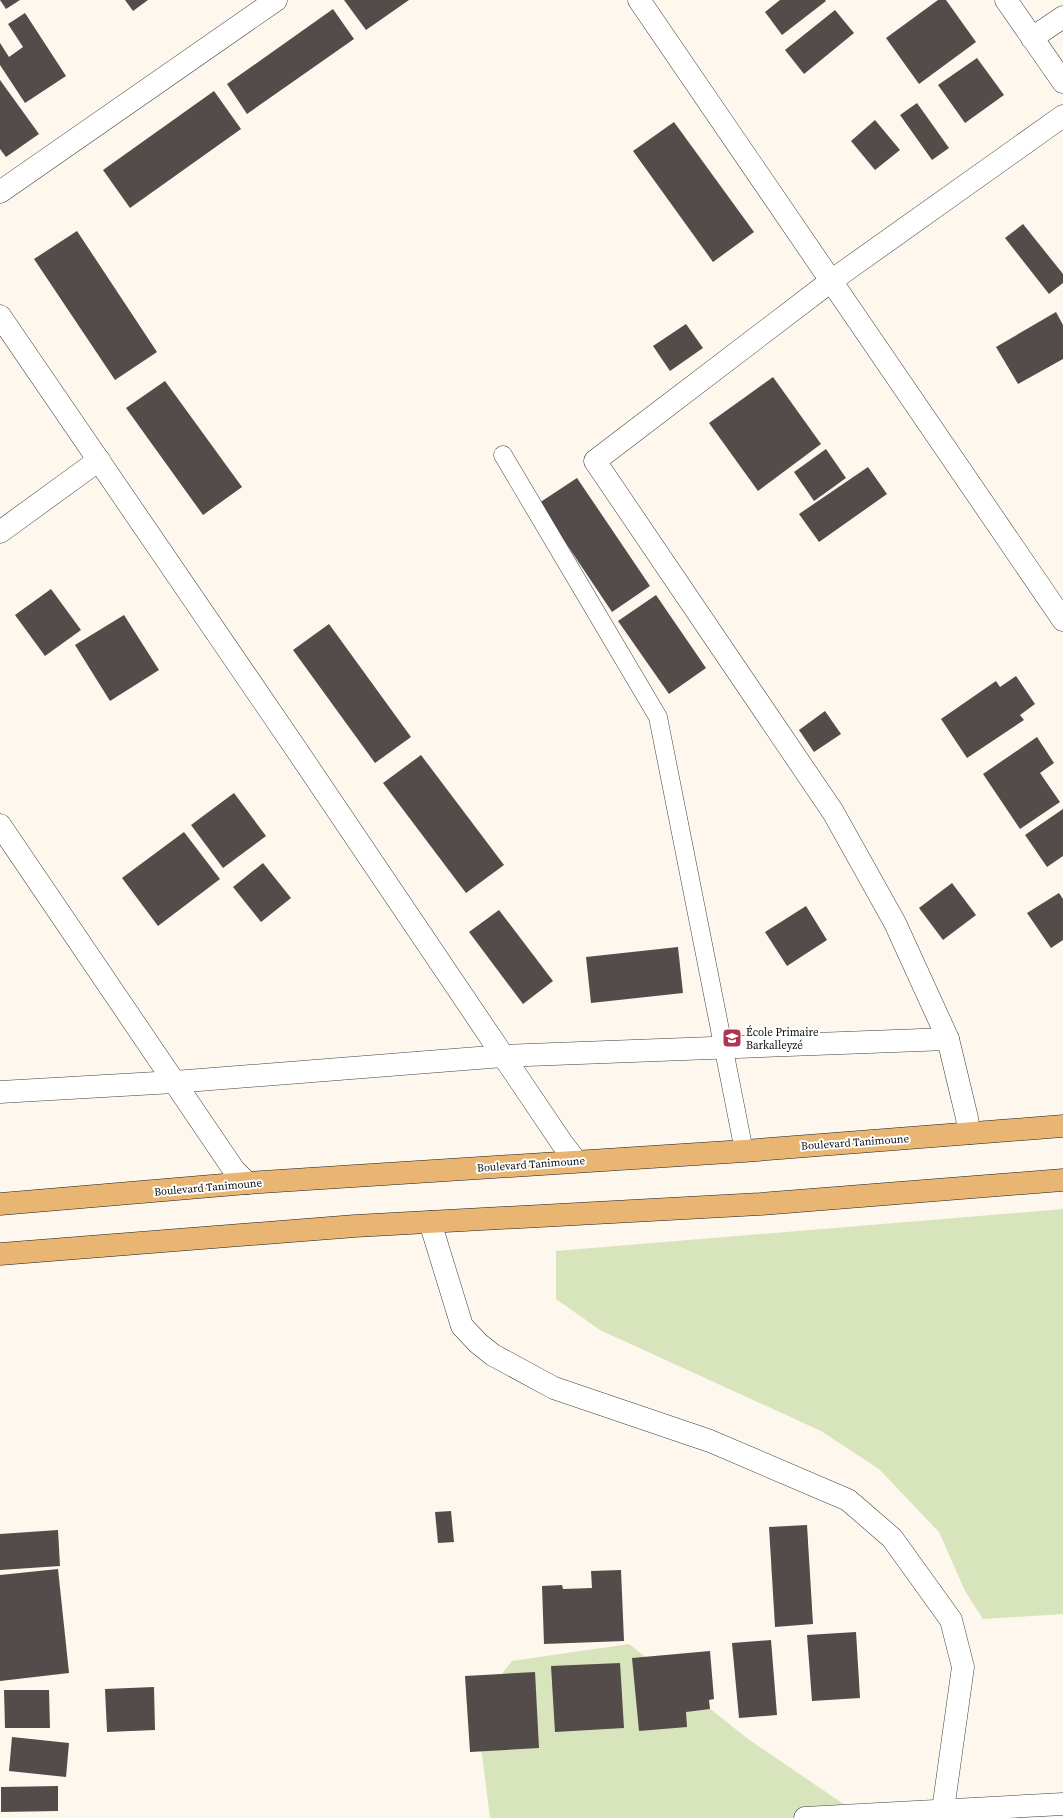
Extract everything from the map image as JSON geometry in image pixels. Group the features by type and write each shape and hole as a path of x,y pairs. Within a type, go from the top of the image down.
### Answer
{"main road":[{"name":"Boulevard Tanimoune","path":"0,1204 247,1183 744,1151 1063,1126"},
{"path":"0,1254 430,1222 768,1203 1063,1180"}],"street":[{"path":"0,192 276,0"},
{"path":"639,0 1063,620"},
{"path":"1006,0 1063,82"},
{"path":"1032,38 1063,17"},
{"path":"969,1133 968,1118 948,1039 895,923 833,812 596,461 831,281 1063,116"},
{"path":"0,316 576,1161"},
{"path":"0,532 99,460"},
{"path":"0,825 234,1170 247,1183"},
{"path":"0,1092 174,1082 503,1056 948,1039"},
{"path":"430,1222 462,1326 478,1343 493,1355 554,1388 710,1441 848,1500 892,1538 951,1620 963,1667 943,1810"},
{"path":"805,1818 1063,1804"}],"lane":[{"path":"503,455 658,717 744,1151"}],"green space":[{"path":"1063,1209 1063,1614 983,1619 965,1591 939,1532 879,1469 821,1431 600,1330 556,1299 556,1251"},
{"path":"629,1644 748,1739 864,1818 490,1818 476,1707 512,1661"}],"building":[{"path":"0,0 20,0 6,9"},
{"path":"125,0 148,0 133,11"},
{"path":"344,0 409,0 366,30"},
{"path":"780,0 826,1 782,35 765,12"},
{"path":"938,0 946,0 976,42 919,84 886,38"},
{"path":"333,9 354,39 247,114 227,84"},
{"path":"835,10 854,33 804,74 785,50"},
{"path":"25,13 66,76 25,103 0,65 0,43 9,57 23,47 8,24"},
{"path":"977,58 1004,95 965,123 938,85"},
{"path":"0,80 39,134 6,157 0,149"},
{"path":"214,91 241,129 130,208 103,170"},
{"path":"917,103 949,148 932,160 900,115"},
{"path":"875,120 900,150 875,170 851,141"},
{"path":"674,122 754,232 713,262 633,151"},
{"path":"1023,224 1063,274 1063,283 1049,294 1005,238"},
{"path":"77,231 157,352 115,380 34,259"},
{"path":"1056,312 1063,325 1063,359 1018,384 996,347"},
{"path":"686,324 703,348 670,371 653,346"},
{"path":"773,377 821,444 758,491 709,423"},
{"path":"165,381 242,487 203,515 126,408"},
{"path":"826,449 846,478 814,501 794,472"},
{"path":"868,467 887,494 819,542 799,514"},
{"path":"577,478 650,586 612,612 539,503"},
{"path":"51,589 81,630 45,656 15,615"},
{"path":"656,595 706,668 669,694 618,621"},
{"path":"124,615 159,670 110,701 75,645"},
{"path":"329,624 411,737 375,763 293,650"},
{"path":"1016,676 1035,704 1020,715 1024,720 967,758 941,719 996,681 1000,687"},
{"path":"825,711 841,734 814,752 799,730"},
{"path":"1037,737 1054,763 1040,773 1060,802 1020,829 983,774"},
{"path":"421,755 504,865 466,893 383,783"},
{"path":"234,793 266,836 223,868 191,825"},
{"path":"1063,809 1063,856 1047,867 1025,835"},
{"path":"184,832 220,879 158,926 122,878"},
{"path":"263,863 291,898 261,922 233,887"},
{"path":"952,883 976,915 943,940 919,908"},
{"path":"1059,893 1063,899 1063,940 1051,948 1027,913"},
{"path":"806,906 827,940 787,966 765,932"},
{"path":"499,910 553,981 523,1004 469,932"},
{"path":"678,947 683,993 591,1003 586,957"},
{"path":"451,1511 454,1542 438,1543 435,1512"},
{"path":"807,1525 813,1624 775,1627 769,1527"},
{"path":"58,1530 60,1566 0,1570 0,1534"},
{"path":"58,1569 69,1673 0,1681 0,1575"},
{"path":"621,1570 624,1641 544,1644 542,1586 562,1585 563,1589 592,1588 591,1571"},
{"path":"856,1632 860,1698 812,1701 807,1635"},
{"path":"771,1640 777,1715 739,1718 732,1643"},
{"path":"710,1651 714,1699 709,1700 710,1709 686,1712 687,1727 639,1731 632,1658"},
{"path":"620,1663 624,1728 555,1732 551,1666"},
{"path":"535,1672 539,1748 470,1752 465,1676"},
{"path":"154,1687 155,1730 107,1732 105,1689"},
{"path":"4,1690 49,1690 50,1728 5,1728"},
{"path":"12,1737 69,1743 66,1777 9,1771"},
{"path":"58,1786 58,1811 1,1812 1,1787"}],"place":[{"name":"École Primaire Barkalleyzé","path":"732,1038"}]}
